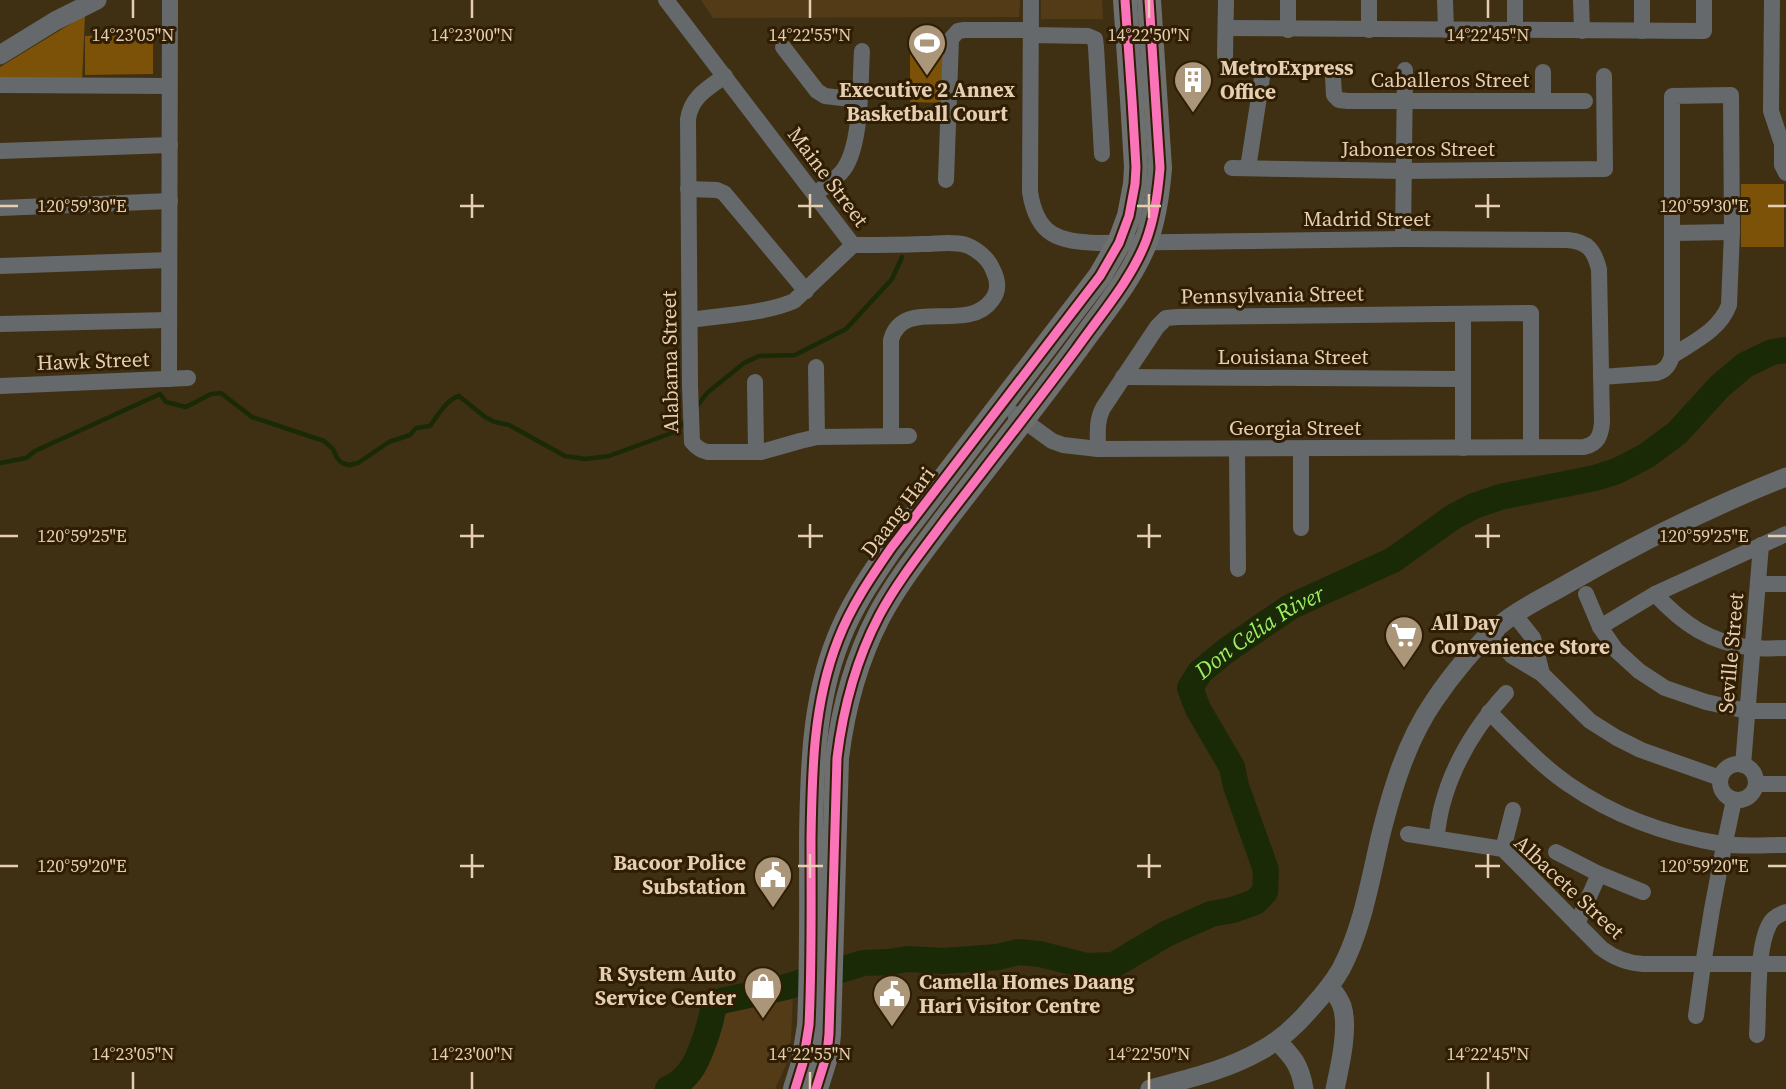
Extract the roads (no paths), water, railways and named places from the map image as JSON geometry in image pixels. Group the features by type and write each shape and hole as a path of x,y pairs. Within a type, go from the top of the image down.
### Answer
{"main road":[{"name":"Daang Hari","path":"812,1086 827,1054 821,1003 821,947 812,796 815,740 820,701 838,638 867,583 891,548 1100,276 1119,243 1133,201 1136,167 1125,0"},
{"name":"Daang Hari","path":"821,947 842,721 851,686 879,615 894,590 963,496 1024,420 1122,285 1146,242 1158,194 1160,168 1149,0"}],"street":[{"path":"0,55 55,21 97,0"},
{"path":"169,379 170,0"},
{"name":"Maine Street","path":"666,0 853,246 969,246 991,265 998,287 994,299 985,308 961,317 911,318 893,332 891,435"},
{"name":"Madrid Street","path":"1031,0 1030,192 1036,215 1053,235 1063,239 1098,243 1403,239 1579,241 1595,255 1599,269 1601,377"},
{"path":"1225,56 1226,0"},
{"path":"1288,0 1288,30"},
{"path":"1369,0 1369,30"},
{"path":"1445,0 1446,30"},
{"path":"1515,0 1516,30"},
{"path":"1581,0 1582,31"},
{"path":"1642,0 1642,31"},
{"path":"1226,28 1704,32 1704,0"},
{"path":"1772,0 1771,111 1783,137 1782,165 1786,173"},
{"path":"946,180 951,39 958,31 964,30 1031,32 1088,36 1095,39 1102,154"},
{"path":"783,47 817,91 825,96 859,100"},
{"path":"816,194 837,177 850,156 859,100 862,51"},
{"path":"1403,239 1405,70"},
{"name":"Jaboneros Street","path":"1263,71 1240,168 1404,171 1605,169 1604,76"},
{"path":"1542,101 1543,72"},
{"name":"Alabama Street","path":"725,76 698,96 689,111 691,436 696,447 702,451 755,452 817,438 909,436"},
{"name":"Caballeros Street","path":"1333,77 1334,95 1339,100 1585,101"},
{"path":"0,85 168,86"},
{"path":"1601,377 1657,373 1664,371 1669,365 1672,356 1672,96 1731,95 1731,294 1726,315 1707,333 1672,356"},
{"path":"0,151 170,145"},
{"path":"688,189 717,190 724,193 806,291"},
{"path":"0,208 170,201"},
{"path":"1672,233 1732,232"},
{"path":"690,320 783,306 806,291 853,246"},
{"path":"0,266 169,260"},
{"name":"Pennsylvania Street","path":"1098,449 1099,415 1157,327 1166,318 1531,313 1531,447"},
{"path":"1462,448 1463,314"},
{"path":"0,324 169,320"},
{"path":"816,367 817,438"},
{"name":"Louisiana Street","path":"1123,377 1463,379"},
{"name":"Georgia Street","path":"1002,404 1052,440 1063,445 1098,449 1584,447 1591,446 1598,440 1601,431 1601,377"},
{"name":"Hawk Street","path":"0,386 188,378"},
{"path":"755,382 755,452"},
{"path":"1301,449 1301,528"},
{"path":"1237,450 1238,569"},
{"path":"1150,1089 1227,1066 1259,1052 1295,1027 1330,987 1341,968 1364,909 1390,796 1416,732 1433,702 1454,674 1491,632 1514,614 1662,532 1786,477"},
{"path":"1600,627 1655,594 1786,534"},
{"name":"Seville Street","path":"1743,765 1761,545"},
{"path":"1758,584 1786,584"},
{"path":"1586,594 1600,627 1616,650 1639,671 1665,688 1706,702 1748,711 1786,711"},
{"path":"1655,594 1675,616 1696,630 1753,648 1786,648"},
{"path":"1514,614 1532,638 1542,674"},
{"path":"1491,632 1512,656 1542,674 1590,721 1641,750 1720,778"},
{"path":"1436,838 1442,806 1455,770 1474,734 1506,693"},
{"path":"1489,712 1567,783 1628,818 1676,834 1724,844 1786,845"},
{"path":"1743,765 1753,772 1756,784 1749,797 1734,800 1723,792 1720,778 1729,766 1743,765"},
{"path":"1756,784 1786,784"},
{"path":"1696,1016 1724,844 1734,800"},
{"path":"1503,849 1513,810"},
{"name":"Albacete Street","path":"1408,834 1503,849 1601,948 1620,960 1643,964 1786,964"},
{"path":"1556,852 1643,892"},
{"path":"1577,924 1599,874"},
{"path":"1758,1035 1763,944 1770,922 1786,912"},
{"path":"1330,987 1340,1000 1344,1018 1335,1089"},
{"path":"1277,1041 1296,1062 1304,1089"}],"waterway":[{"path":"695,409 707,393 744,363 759,356 795,355 846,329 892,279 902,257"},
{"name":"Don Celia River","path":"668,1089 683,1079 694,1066 713,1007 721,1001 786,987 863,963 908,959 944,961 998,957 1019,952 1040,954 1087,966 1114,965 1166,934 1211,914 1255,902 1265,892 1266,870 1236,786 1232,767 1198,709 1190,688 1200,672 1290,607 1393,560 1453,517 1474,506 1500,497 1595,478 1617,471 1646,456 1677,433 1720,386 1745,365 1772,352 1786,350"},
{"path":"0,463 26,458 35,451 160,394 166,402 186,407 211,394 221,393 252,417 324,441 342,463 349,465 358,463 389,442 410,435 416,428 430,426 446,404 459,396 485,417 509,425 565,456 585,459 609,456 677,431 687,418"}],"place":[{"name":"Executive 2 Annex Basketball Court","path":"927,77"},
{"name":"MetroExpress Office","path":"1193,114"},
{"name":"All Day Convenience Store","path":"1404,669"},
{"name":"Bacoor Police Substation","path":"773,909"},
{"name":"R System Auto Service Center","path":"763,1020"},
{"name":"Camella Homes Daang Hari Visitor Centre","path":"892,1028"}]}
